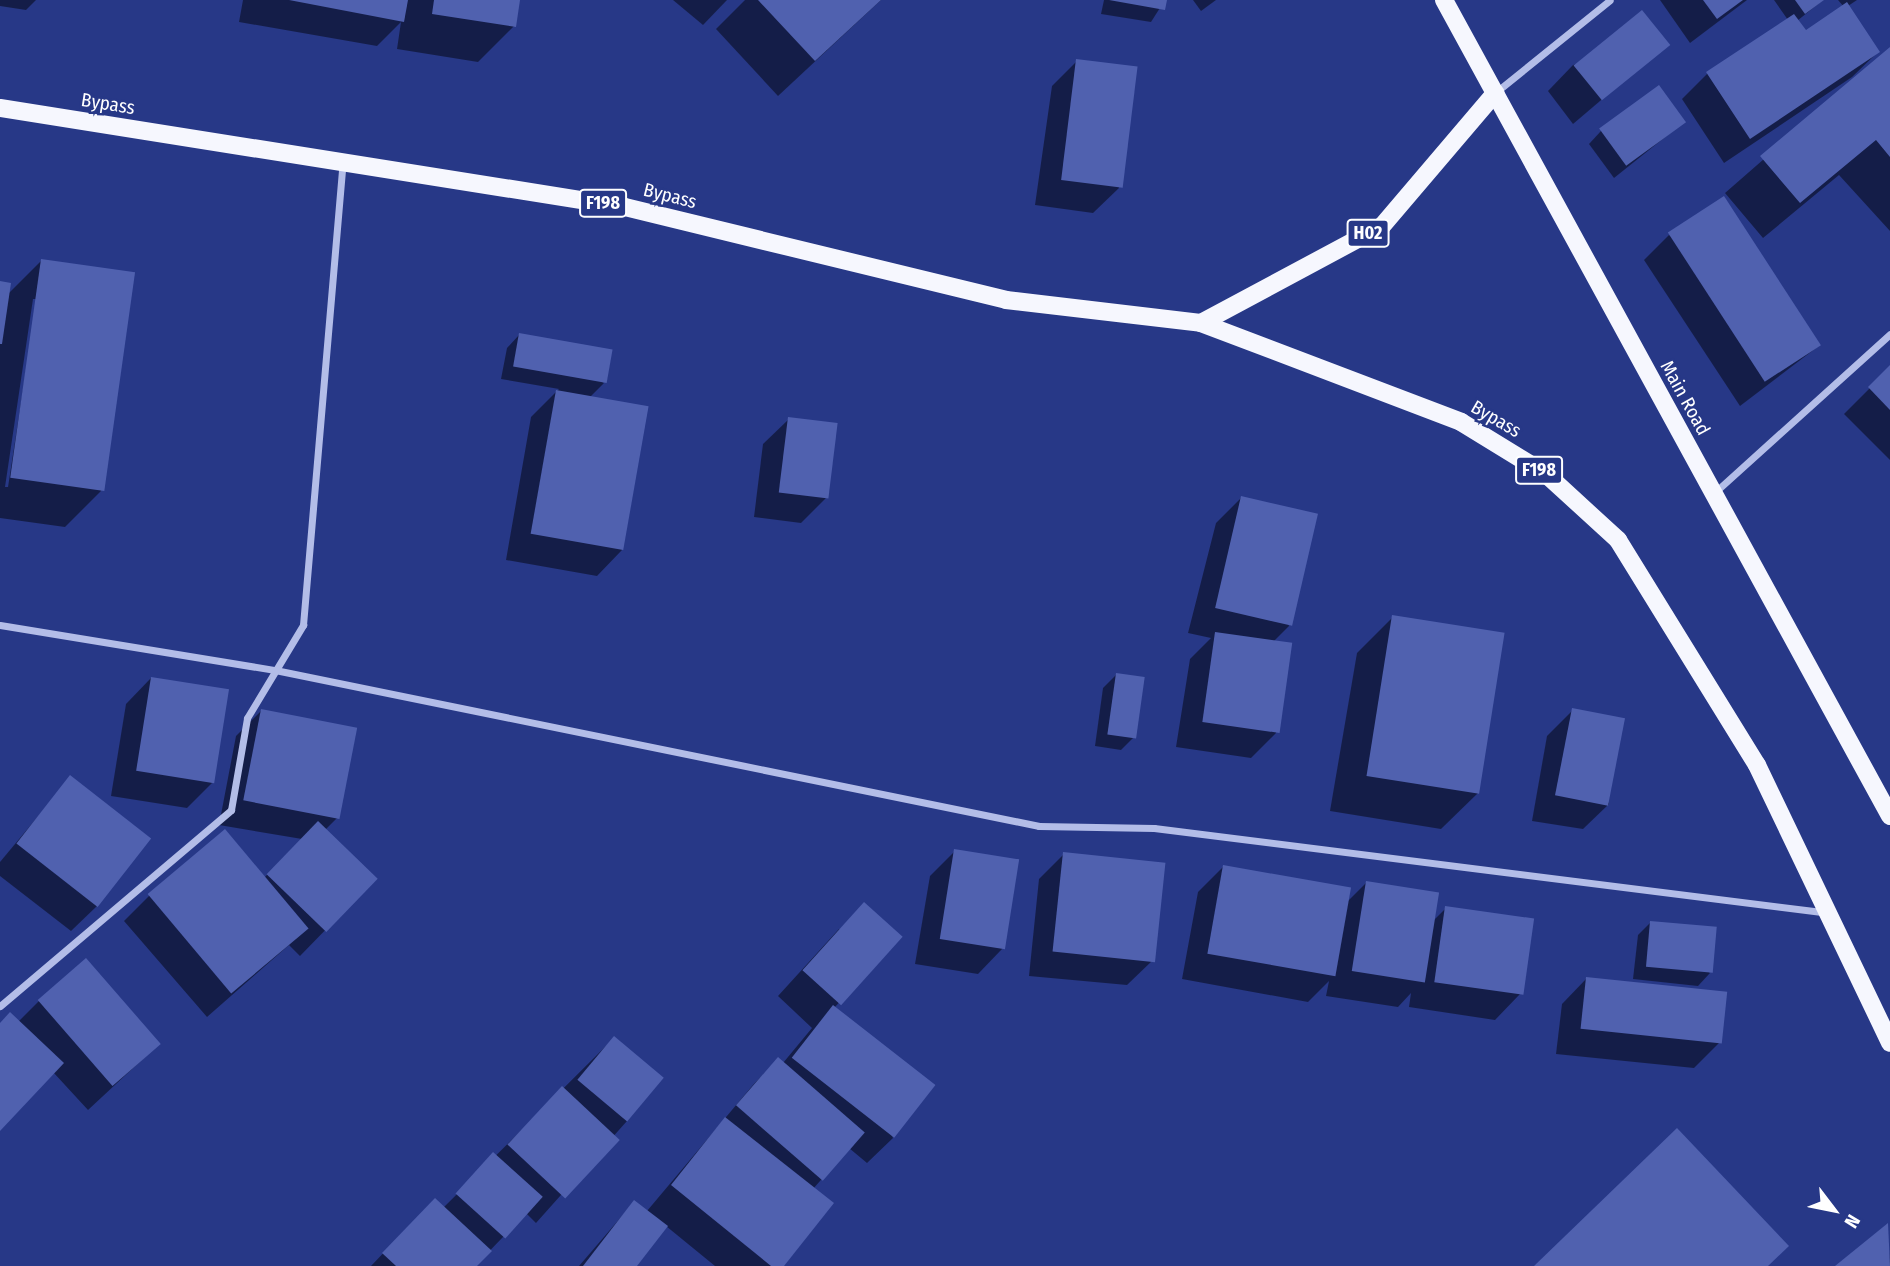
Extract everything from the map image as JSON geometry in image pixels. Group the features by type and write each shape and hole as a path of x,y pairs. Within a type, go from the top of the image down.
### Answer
{"main road":[{"name":"Main Road","path":"1444,0 1890,816"},
{"name":"H02","path":"1201,323 1382,226 1494,93"},
{"name":"Bypass","path":"0,108 625,207 1006,300 1201,323 1461,422 1546,474 1618,540 1757,765 1822,912"},
{"path":"1822,912 1890,1043"}],"street":[{"path":"1494,93 1610,0"},
{"path":"0,1006 231,810 247,718 303,625 344,163"},
{"path":"1714,494 1890,334"},
{"path":"0,625 275,670 1039,826 1154,828 1822,912"}],"building":[{"path":"289,0 408,0 404,22"},
{"path":"434,0 520,0 516,27 432,14"},
{"path":"758,0 881,0 815,61"},
{"path":"1109,0 1167,0 1165,10"},
{"path":"1703,0 1743,0 1717,19"},
{"path":"1795,0 1824,0 1805,14"},
{"path":"1847,2 1880,52 1750,139 1706,72 1794,14 1806,30"},
{"path":"1642,10 1670,45 1602,100 1574,65"},
{"path":"1890,47 1890,157 1876,140 1800,203 1760,156"},
{"path":"1076,59 1138,67 1123,188 1061,180"},
{"path":"1659,85 1686,122 1626,166 1599,128"},
{"path":"1724,196 1821,345 1765,382 1668,232"},
{"path":"41,259 135,272 104,491 10,478"},
{"path":"0,281 11,283 2,344 0,344"},
{"path":"519,333 613,349 607,383 513,366"},
{"path":"1890,365 1890,410 1868,387"},
{"path":"556,390 649,406 623,550 531,534"},
{"path":"788,417 838,423 828,499 779,492"},
{"path":"1241,496 1318,514 1292,626 1215,608"},
{"path":"1392,615 1505,633 1479,794 1367,776"},
{"path":"1215,632 1292,643 1280,733 1202,722"},
{"path":"1116,673 1145,677 1136,738 1107,734"},
{"path":"151,677 229,689 214,783 136,771"},
{"path":"1572,708 1625,718 1608,806 1555,795"},
{"path":"261,709 357,728 339,819 243,800"},
{"path":"70,775 151,838 98,907 16,844"},
{"path":"318,821 378,879 326,932 267,874"},
{"path":"225,829 309,929 231,994 148,894"},
{"path":"954,849 1019,859 1005,949 940,939"},
{"path":"1063,852 1165,863 1155,962 1053,951"},
{"path":"1223,865 1351,888 1335,976 1207,954"},
{"path":"1366,881 1439,893 1425,982 1352,971"},
{"path":"864,902 903,937 841,1005 802,970"},
{"path":"1445,906 1534,919 1523,995 1434,982"},
{"path":"1650,921 1717,927 1713,973 1646,967"},
{"path":"86,958 161,1044 112,1086 38,1000"},
{"path":"1586,977 1727,992 1722,1044 1581,1029"},
{"path":"833,1005 935,1085 894,1138 792,1058"},
{"path":"10,1012 64,1063 0,1131 0,1023"},
{"path":"614,1036 664,1078 627,1121 577,1080"},
{"path":"778,1057 865,1132 823,1181 736,1105"},
{"path":"562,1086 620,1140 565,1198 507,1145"},
{"path":"725,1117 834,1203 784,1266 771,1266 671,1185"},
{"path":"1677,1128 1789,1246 1768,1266 1534,1266"},
{"path":"493,1152 543,1197 505,1238 456,1194"},
{"path":"435,1198 492,1251 477,1266 396,1266 382,1253"},
{"path":"634,1200 668,1226 637,1266 583,1266"},
{"path":"1888,1223 1890,1266 1835,1266"}]}
